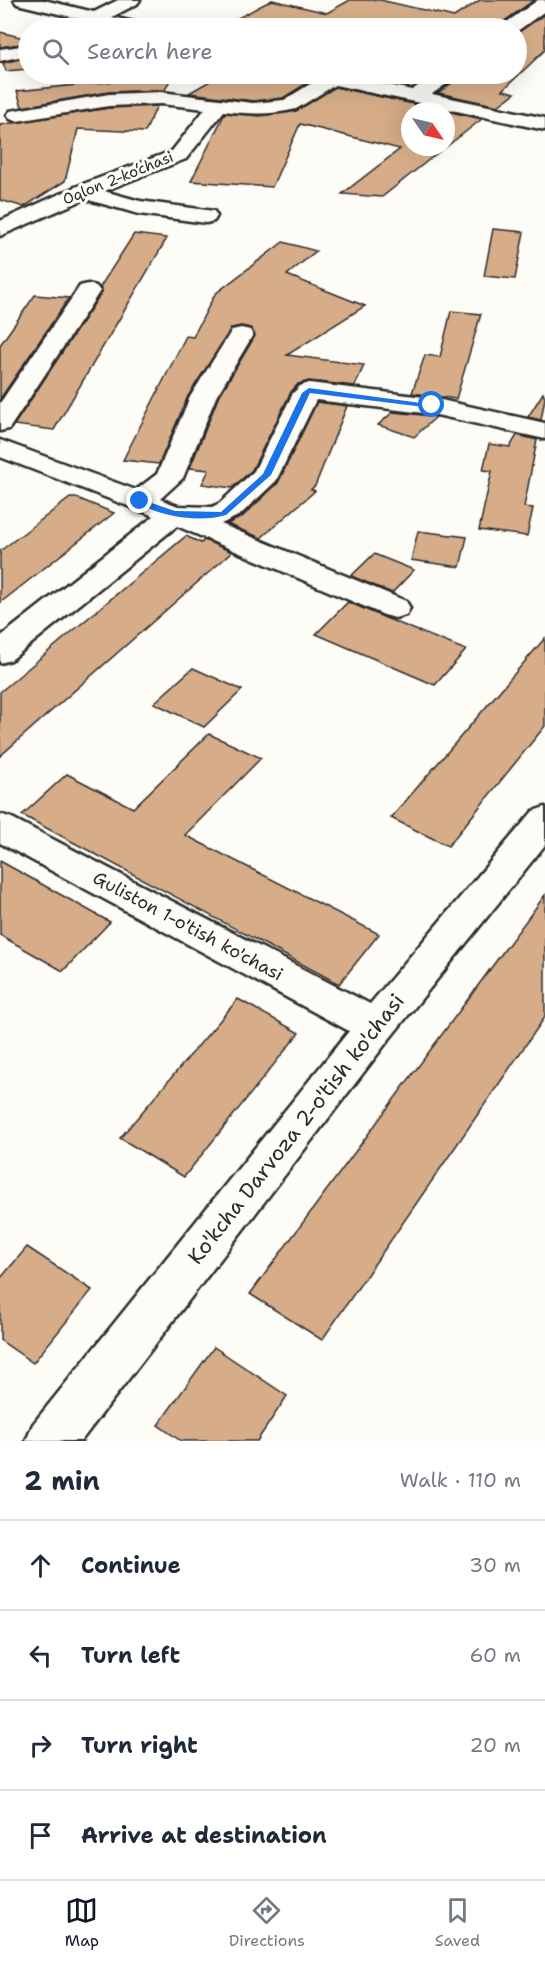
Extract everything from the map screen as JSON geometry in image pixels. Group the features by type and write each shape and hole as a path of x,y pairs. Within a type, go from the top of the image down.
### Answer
{"street":[{"path":"23,0 96,18 131,0"},
{"path":"524,18 545,3"},
{"path":"0,55 18,52"},
{"path":"17,115 109,100 161,98 253,109 289,105 323,84"},
{"path":"353,84 545,124"},
{"path":"415,98 434,84"},
{"name":"Oqlon 2-ko‘chasi","path":"0,228 83,192 179,155 219,105"},
{"path":"83,192 140,207 206,216"},
{"path":"0,423 88,291"},
{"path":"140,501 169,478 203,397 241,335"},
{"path":"0,652 174,514 217,516 230,510 267,475 309,391 432,405 545,431"},
{"path":"0,448 174,514 394,608"},
{"name":"Ko'kcha Darvoza 2-o'tish ko'chasi","path":"50,1441 376,1026 545,820"},
{"name":"Guliston 1-o'tish ko'chasi","path":"0,827 376,1026"}],"building":[{"path":"272,0 327,13 350,0 380,0 454,17 480,0 534,0 509,18 238,18"},
{"path":"545,14 545,50 527,67 527,26"},
{"path":"0,32 18,36 18,44 0,47"},
{"path":"18,59 18,70 6,71 3,63"},
{"path":"86,84 168,84 165,90 109,92 22,107 17,91"},
{"path":"205,84 306,84 283,98 253,101 189,93"},
{"path":"392,84 418,84 412,88"},
{"path":"450,84 509,84 503,90 515,93 498,106 438,93"},
{"path":"335,87 404,102 401,102 401,156 434,156 382,197 342,194 400,149 300,124 272,187 191,181 225,113 260,116 296,111"},
{"path":"157,106 145,132 78,129 65,181 24,207 0,200 0,125 109,108"},
{"path":"455,113 482,119 455,140"},
{"path":"493,229 524,232 515,279 484,276"},
{"path":"134,234 167,238 54,430 14,425 102,292 100,287"},
{"path":"283,242 316,251 287,275 365,306 287,355 364,365 355,386 309,381 298,384 291,392 252,470 232,488 202,484 209,470 190,468 218,398 255,336 250,328 241,326 232,328 188,396 159,464 123,460 186,336 193,337 215,294"},
{"path":"35,295 69,298 0,399 0,345"},
{"path":"451,311 481,314 456,399 412,393 425,355 440,357"},
{"path":"543,393 545,398 541,420 528,417"},
{"path":"317,402 347,406 315,486 311,489 315,491 261,538 227,524 242,517 278,483"},
{"path":"393,412 436,417 414,437 378,425"},
{"path":"517,435 537,440 524,507 533,508 527,536 479,530 492,471 483,470 489,444 510,447"},
{"path":"70,498 77,498 114,513 0,603 0,551"},
{"path":"418,531 467,537 460,567 411,560"},
{"path":"186,536 201,543 204,540 232,552 0,756 0,692"},
{"path":"374,554 414,570 392,593 351,576"},
{"path":"348,602 466,650 435,685 316,634"},
{"path":"545,638 545,726 448,846 391,818"},
{"path":"193,668 242,690 204,727 154,703"},
{"path":"209,734 261,758 185,835 379,934 339,984 22,815 67,774 133,808"},
{"path":"0,861 110,922 63,971 0,935"},
{"path":"545,895 545,1017 322,1340 250,1294"},
{"path":"238,999 299,1033 184,1177 120,1138"},
{"path":"27,1247 92,1290 33,1363 0,1340 0,1279"},
{"path":"214,1347 287,1396 257,1441 181,1441 158,1425"}],"route":[{"path":"140,501 174,514 217,516 224,514 267,475 309,391 432,405"}]}
